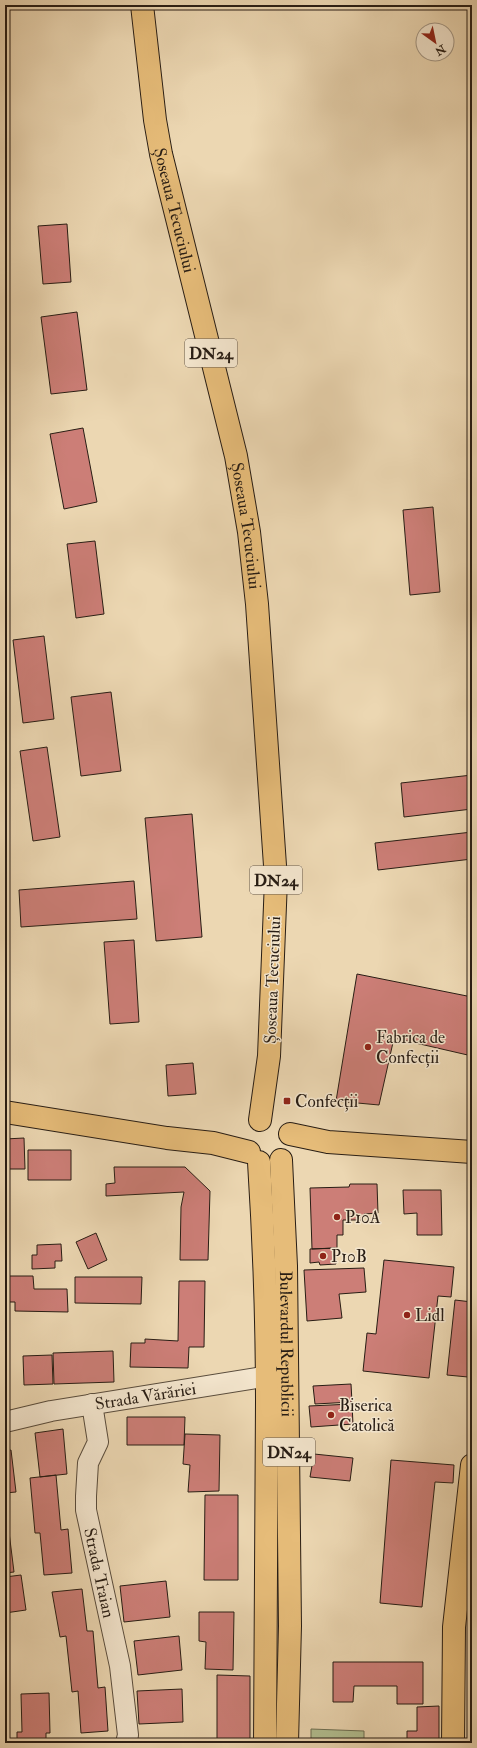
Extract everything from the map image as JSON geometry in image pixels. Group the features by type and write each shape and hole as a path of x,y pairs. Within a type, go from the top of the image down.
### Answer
{"main road":[{"name":"Șoseaua Tecuciului","path":"142,5 155,120 161,154 236,456 251,553 262,664 276,880 269,1056 269,1141"},
{"path":"5,1112 167,1138 214,1143 269,1141 328,1142 472,1152"},
{"name":"Bulevardul Republicii","path":"269,1141 263,1231 277,1375 290,1626 287,1743"},
{"name":"Bulevardul Republicii","path":"265,1743 277,1375"},
{"path":"453,1743 454,1627 472,1466"}],"street":[{"name":"Strada Vărăriei","path":"5,1422 52,1411 92,1404 277,1375"},
{"name":"Strada Traian","path":"92,1404 98,1442 88,1463 86,1510 120,1666 128,1735 126,1743"}],"green space":[{"path":"311,1729 364,1731 364,1743 311,1743"}],"building":[{"path":"67,224 71,282 43,284 38,226"},
{"path":"77,312 87,390 51,394 41,317"},
{"path":"83,428 97,502 64,509 50,434"},
{"path":"433,507 440,592 410,595 403,510"},
{"path":"95,541 104,614 76,618 67,544"},
{"path":"44,636 54,719 23,723 13,640"},
{"path":"111,692 121,771 81,776 71,697"},
{"path":"47,747 60,837 33,841 20,751"},
{"path":"472,775 472,809 404,817 401,783"},
{"path":"192,814 202,937 156,941 145,818"},
{"path":"472,832 472,859 378,870 375,843"},
{"path":"134,881 137,919 21,927 19,890"},
{"path":"134,940 139,1022 110,1024 104,942"},
{"name":"Fabrica de Confecții","path":"357,974 472,997 472,1056 394,1038 379,1105 336,1101"},
{"path":"193,1063 196,1094 168,1096 166,1065"},
{"path":"24,1138 25,1169 5,1169 5,1139"},
{"path":"28,1150 71,1150 71,1180 28,1180"},
{"path":"114,1167 185,1167 210,1191 208,1260 180,1260 181,1207 184,1192 106,1196 106,1184 115,1183"},
{"name":"P10A","path":"350,1184 377,1184 378,1213 364,1214 363,1220 343,1220 343,1235 337,1235 337,1248 312,1249 310,1188 349,1187"},
{"path":"403,1190 441,1190 442,1235 417,1235 417,1213 404,1214"},
{"path":"96,1233 107,1260 88,1269 76,1242"},
{"path":"61,1244 62,1261 55,1261 55,1268 32,1269 32,1255 37,1255 37,1245"},
{"name":"P10B","path":"335,1248 336,1264 320,1265 319,1262 310,1263 310,1249"},
{"name":"Lidl","path":"384,1260 454,1267 451,1297 438,1296 429,1378 363,1371 367,1333 376,1334"},
{"path":"364,1268 366,1292 339,1294 342,1318 307,1321 304,1270"},
{"path":"7,1276 33,1276 34,1289 67,1289 68,1312 15,1311 15,1302 8,1302"},
{"path":"75,1277 142,1277 141,1304 75,1303"},
{"path":"179,1281 205,1281 204,1347 189,1347 188,1368 130,1367 131,1343 145,1343 145,1339 178,1341"},
{"path":"455,1300 472,1302 472,1338 468,1377 447,1375"},
{"path":"113,1351 114,1382 54,1384 53,1353"},
{"path":"52,1355 53,1384 24,1385 23,1356"},
{"path":"351,1384 352,1402 315,1404 313,1386"},
{"name":"Biserica Catolică","path":"352,1404 353,1424 311,1427 309,1406"},
{"path":"127,1417 185,1417 184,1445 127,1445"},
{"path":"63,1429 67,1474 40,1477 35,1433"},
{"path":"185,1434 220,1435 219,1491 188,1492 190,1465 183,1464"},
{"path":"11,1450 16,1492 5,1493 5,1451"},
{"path":"314,1454 353,1458 350,1481 310,1477"},
{"path":"391,1460 454,1465 453,1483 435,1482 422,1607 380,1603"},
{"path":"56,1475 61,1530 68,1529 72,1573 44,1575 40,1533 35,1533 30,1478"},
{"path":"205,1495 238,1495 238,1580 204,1580"},
{"path":"9,1532 14,1572 5,1573 5,1533"},
{"path":"21,1575 26,1610 5,1613 5,1577"},
{"path":"166,1581 170,1617 124,1622 120,1586"},
{"path":"82,1589 87,1631 93,1631 98,1688 105,1687 108,1731 81,1733 78,1691 72,1692 66,1636 60,1637 52,1592"},
{"path":"199,1612 234,1612 233,1670 205,1669 206,1642 199,1641"},
{"path":"179,1636 182,1670 138,1675 134,1641"},
{"path":"333,1662 423,1662 423,1704 397,1704 397,1686 354,1686 353,1702 333,1702"},
{"path":"217,1675 250,1676 250,1743 217,1743"},
{"path":"182,1689 183,1722 139,1724 137,1691"},
{"path":"49,1693 50,1733 46,1733 46,1743 17,1743 17,1732 22,1732 21,1694"},
{"path":"439,1706 439,1743 407,1743 407,1731 417,1731 417,1707"}],"place":[{"name":"Fabrica de Confecții","path":"368,1047"},
{"name":"Confecții","path":"287,1101"},
{"name":"P10A","path":"337,1217"},
{"name":"P10B","path":"323,1256"},
{"name":"Lidl","path":"407,1315"},
{"name":"Biserica Catolică","path":"331,1415"}]}
